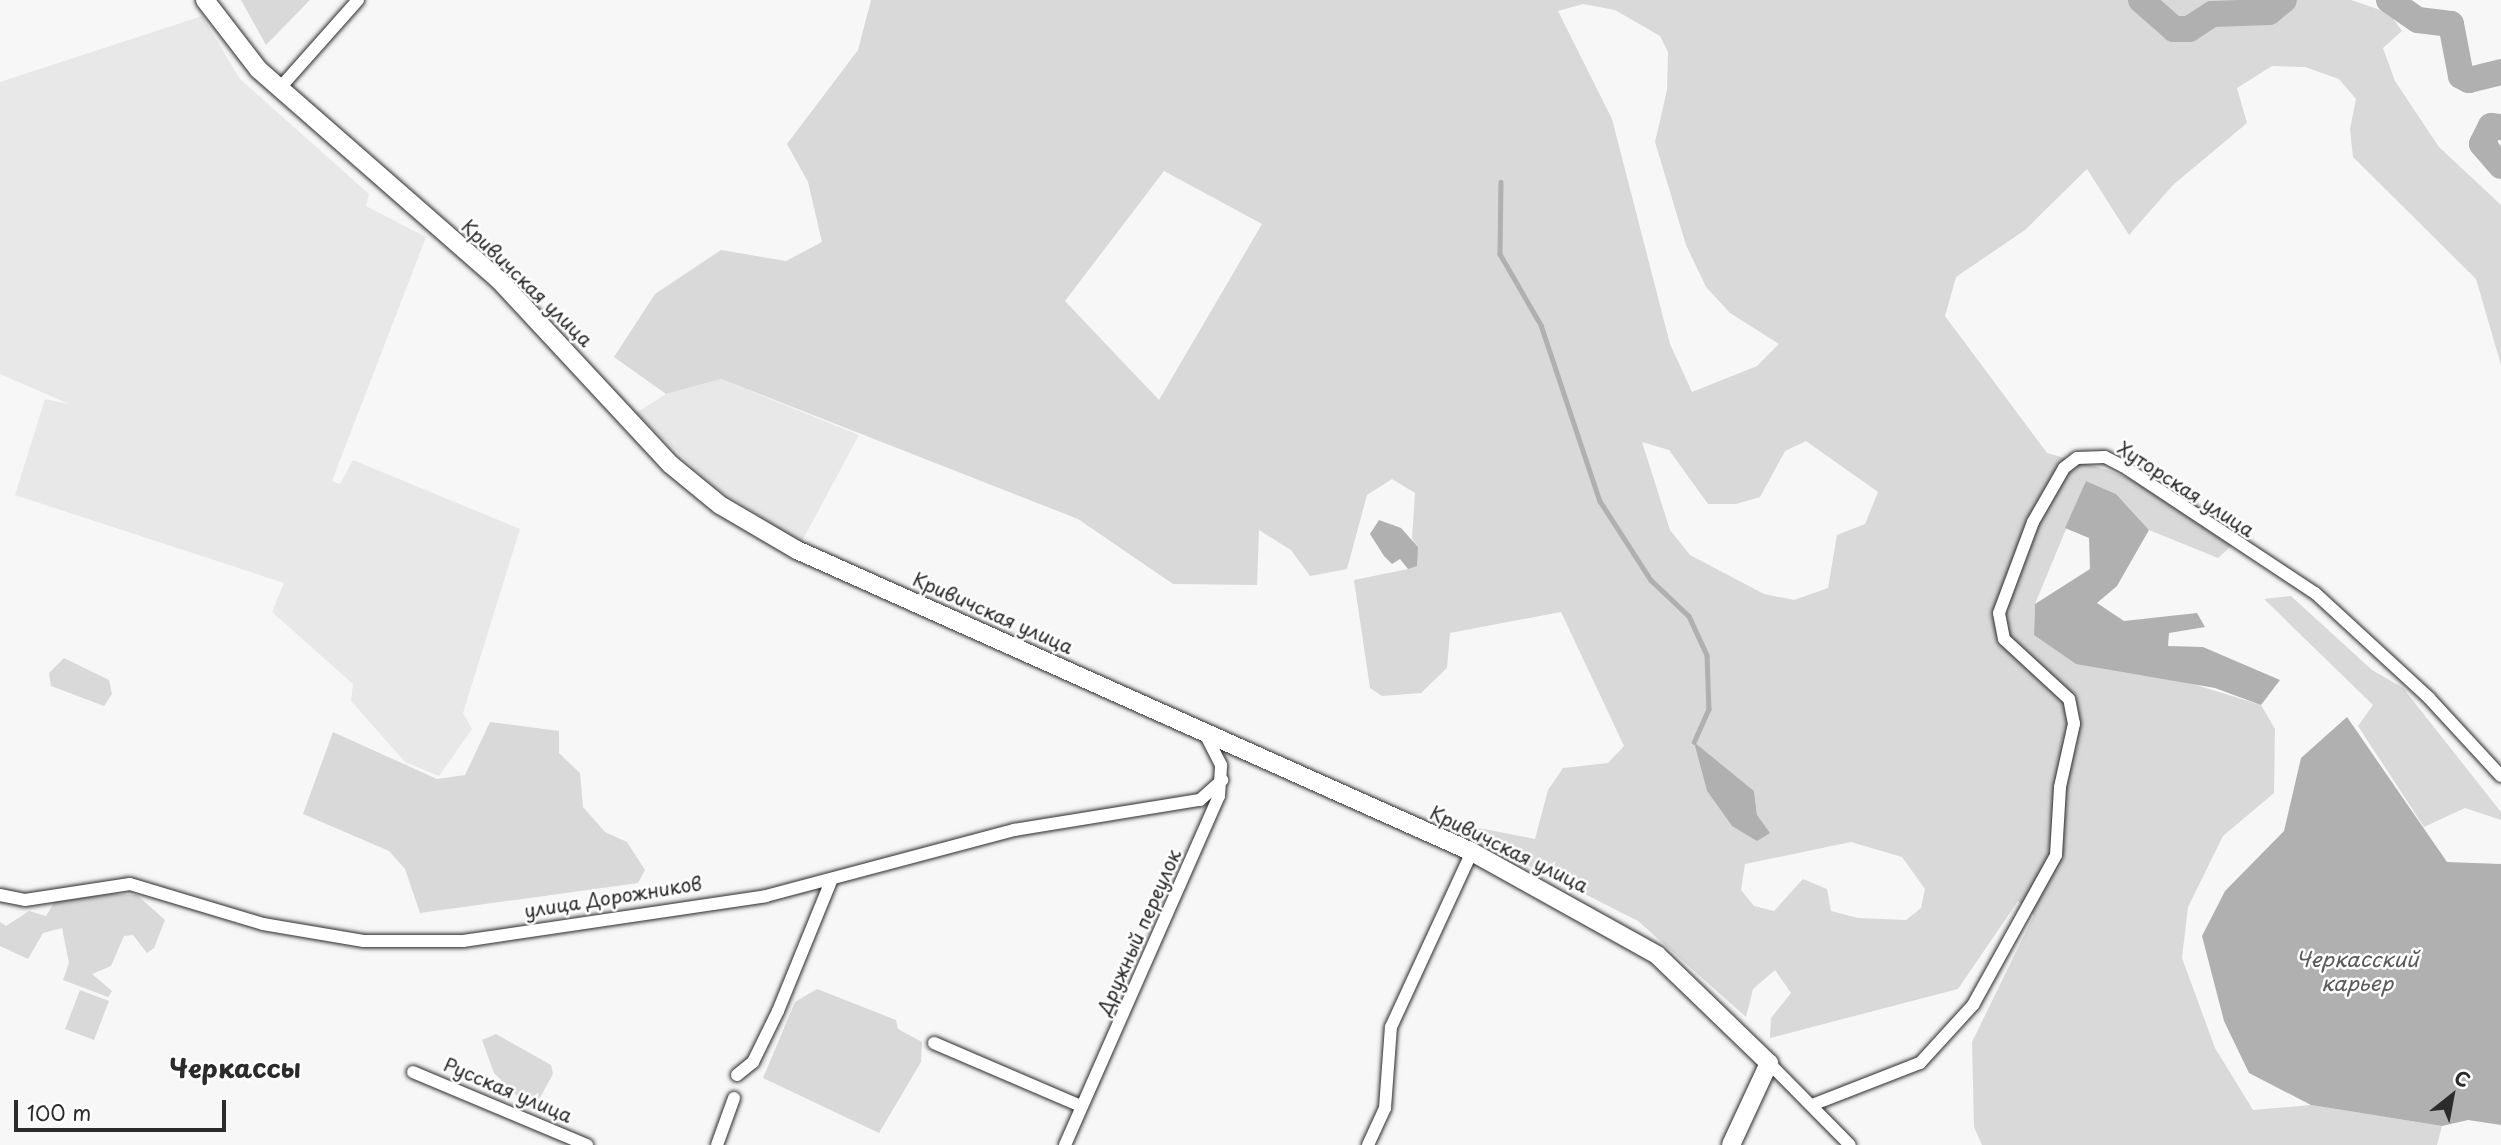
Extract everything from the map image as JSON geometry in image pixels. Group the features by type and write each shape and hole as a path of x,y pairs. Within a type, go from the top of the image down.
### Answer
{"street":[{"name":"Кривичская улица","path":"205,0 228,36 279,89 499,280 670,464 720,505 797,550 1472,852 1636,939 1769,1063 1850,1145"},
{"path":"279,89 358,0"},
{"name":"Хуторская улица","path":"1812,1105 1920,1063 1973,1005 2056,855 2060,787 2074,724 2069,699 2004,639 1999,614 2033,522 2064,468 2077,458 2105,457 2123,466 2315,593 2429,698 2501,776"},
{"path":"1205,732 1217,751 1222,780"},
{"name":"улица Дорожников","path":"0,895 24,900 130,884 247,921 413,943 463,941 831,881 1014,830 1200,800 1222,780"},
{"name":"Дружный переулок","path":"1065,1145 1222,780"},
{"path":"1368,1145 1385,1108 1391,1027 1472,852"},
{"path":"737,1075 753,1062 778,1011 831,881"},
{"path":"934,1043 1081,1106"},
{"path":"1731,1145 1769,1063"},
{"name":"Русская улица","path":"413,1072 587,1145"},
{"path":"717,1145 734,1098"}],"shaded area":[{"path":"241,0 310,0 266,45"},
{"path":"871,0 2351,0 2389,13 2402,31 2383,48 2395,81 2439,147 2501,205 2501,365 2476,279 2353,157 2350,129 2356,99 2339,79 2305,67 2272,66 2237,88 2247,123 2173,185 2129,235 2087,169 2025,230 1956,277 1945,316 2047,453 2108,470 2252,527 2218,558 2149,530 2116,494 2086,481 2035,604 2034,635 2261,705 2275,729 2274,793 2223,836 2188,907 2182,958 2215,1048 2253,1110 2311,1105 2442,1126 2437,1145 1982,1145 1974,1127 1972,1042 2034,915 2018,901 1958,989 1770,1038 1771,1018 1791,993 1775,970 1753,989 1746,1017 1638,921 1482,842 1474,827 1535,839 1548,790 1563,768 1608,763 1624,746 1561,612 1450,633 1447,668 1421,693 1382,696 1370,688 1354,580 1408,569 1418,547 1412,539 1415,493 1392,479 1367,495 1347,569 1310,576 1291,550 1259,530 1257,585 1173,584 1078,519 721,379 666,394 614,357 655,294 721,250 786,261 822,242 808,182 787,144 858,50","holes":["1583,4 1615,10 1660,36 1668,52 1667,90 1655,142 1686,245 1706,287 1730,313 1779,344 1757,366 1692,392 1670,344 1612,119 1558,11","1164,171 1262,224 1159,400 1065,301","1806,441 1878,492 1865,524 1837,535 1828,588 1794,600 1764,594 1690,555 1670,530 1642,442 1669,450 1708,504 1736,504 1760,497 1785,451","1695,743 1754,791 1757,815 1732,826 1707,791","1851,842 1902,857 1925,889 1921,908 1906,920 1858,918 1831,911 1827,889 1803,879 1774,911 1754,906 1741,890 1745,864"]},
{"path":"202,16 240,79 369,194 366,206 426,237 332,481 340,484 353,460 520,529 463,713 472,729 439,776 405,762 351,701 353,684 272,612 284,583 15,495 45,399 69,404 0,374 0,82"},
{"path":"721,379 859,435 801,543 715,487 636,413 666,394"},
{"path":"2291,596 2372,670 2403,688 2501,812 2501,820 2465,808 2424,827 2358,726 2373,705 2264,599"},
{"path":"64,658 109,680 112,694 104,706 51,686 49,673"},
{"path":"490,722 559,731 559,753 580,773 583,807 605,832 627,842 645,870 638,883 420,913 405,869 389,851 303,814 333,732 437,779 465,775"},
{"path":"113,894 137,895 165,920 154,948 147,953 133,935 124,936 111,966 92,974 112,991 108,997 63,980 69,963 62,928 43,933 28,959 0,946 0,922 6,926 29,911 46,916 55,901"},
{"path":"817,989 896,1020 898,1029 922,1042 921,1062 879,1133 763,1078 795,1002"},
{"path":"80,990 109,1001 94,1040 65,1029"},
{"path":"496,1034 551,1065 553,1074 537,1103 522,1101 494,1073 482,1040"}],"water":[{"path":"2086,481 2116,494 2149,530 2117,586 2097,603 2124,621 2197,613 2205,627 2169,633 2168,646 2203,647 2280,680 2261,705 2215,688 2076,664 2034,635 2035,604 2090,569 2089,538 2065,528"},
{"path":"1379,520 1401,528 1418,547 1417,566 1408,569 1400,559 1392,564 1384,556 1370,534"},
{"name":"Черкасский карьер","path":"2347,717 2447,862 2501,864 2501,1125 2468,1120 2442,1126 2311,1105 2249,1073 2224,1021 2202,936 2225,891 2284,831 2301,758"},
{"path":"1694,742 1754,791 1757,815 1770,833 1757,841 1732,826 1707,791"}],"waterway":[{"path":"2141,0 2174,29 2189,29 2212,14 2269,12 2284,0"},
{"path":"2389,0 2418,20 2451,24 2461,76 2469,80 2501,72"},
{"path":"2501,127 2491,126 2482,144 2501,166"},
{"path":"1501,182 1500,254 1541,325 1600,501 1651,580 1689,616 1707,655 1709,709 1694,742"}],"district":[{"name":"Черкассы","path":"235,1068"}]}
